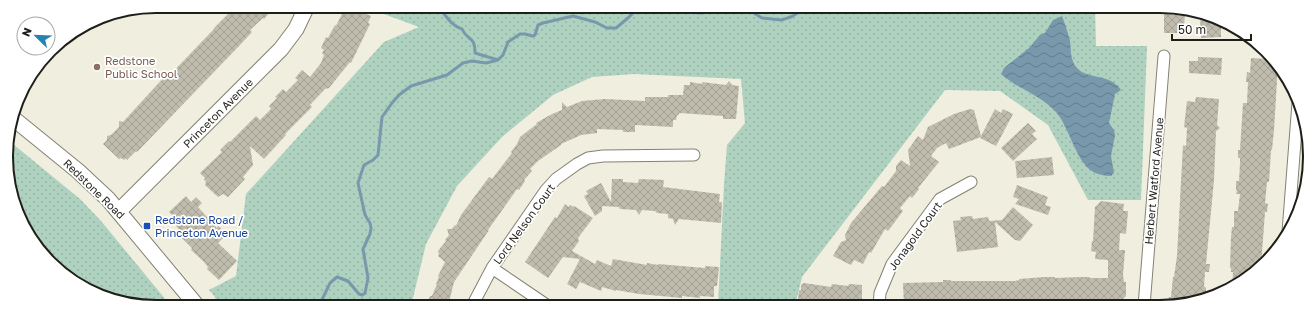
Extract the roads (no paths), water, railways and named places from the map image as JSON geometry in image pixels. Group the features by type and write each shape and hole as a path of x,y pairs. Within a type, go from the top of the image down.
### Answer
{"street":[{"name":"Princeton Avenue","path":"119,211 281,49 296,28 304,13"},
{"name":"Herbert Watford Avenue","path":"1144,300 1164,56"},
{"path":"1289,217 1297,116"},
{"name":"Redstone Road","path":"17,122 78,171 119,211 192,300"},
{"name":"Lord Nelson Court","path":"475,300 492,268 546,190 562,174 577,164 588,158 603,156 694,155"},
{"name":"Jonagold Court","path":"879,300 880,293 892,264 940,199 971,182"},
{"path":"492,268 539,300"}],"water":[{"path":"1062,16 1070,41 1072,58 1077,68 1087,74 1111,81 1121,90 1115,94 1109,123 1114,130 1115,135 1111,156 1114,173 1111,176 1098,174 1090,170 1079,156 1066,128 1056,112 1036,96 1001,74 1004,68 1029,48 1040,35 1045,33 1053,20"}],"waterway":[{"path":"443,13 452,23 458,28 462,29 474,43 475,53 498,60"},
{"path":"322,300 330,283 337,277 348,281 359,294 362,295 365,293 368,278 363,249 370,234 371,228 365,215 358,183 364,165 378,155 382,117 399,95 411,86 447,75 463,63 472,61 486,63 498,60 503,55 508,42 520,34 535,35 538,25 543,23 573,16 595,22 607,28 616,28 633,13"},
{"path":"754,13 762,18 781,20 797,13"}],"place":[{"name":"Redstone Public School","path":"97,67"},
{"name":"Redstone Road / Princeton Avenue","path":"147,226"}]}
